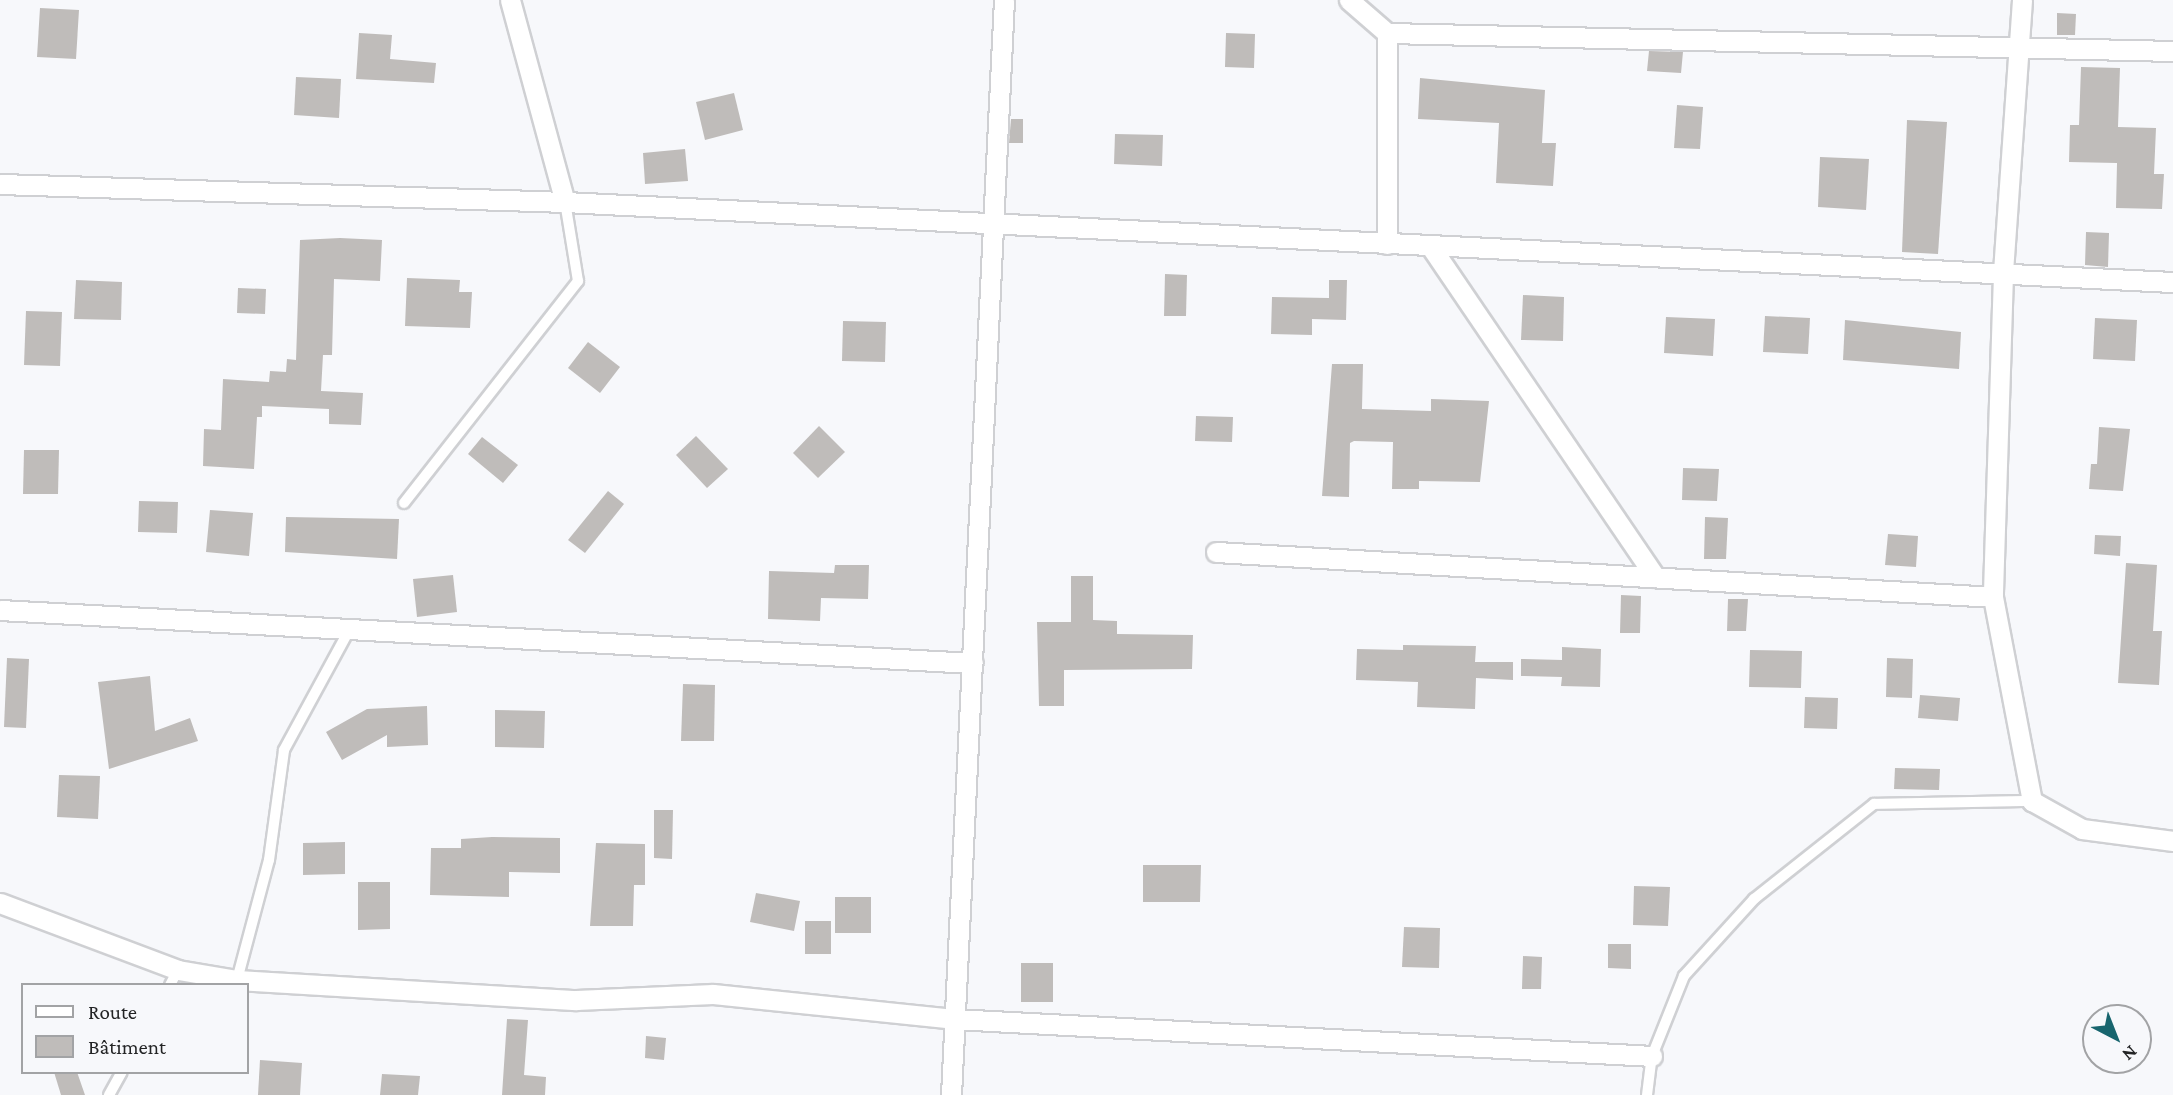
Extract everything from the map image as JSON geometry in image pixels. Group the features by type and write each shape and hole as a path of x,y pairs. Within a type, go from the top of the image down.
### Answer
{"street":[{"path":"510,0 565,202"},
{"path":"951,1095 973,663 991,224 1004,0"},
{"path":"1349,0 1387,33 2173,51"},
{"path":"2022,0 2003,274 1993,597 2032,801 2082,829 2173,841"},
{"path":"1387,33 1387,244"},
{"path":"0,184 565,202 2173,282"},
{"path":"1431,247 1655,577"},
{"path":"1216,552 1993,597"},
{"path":"0,610 348,632 973,663"},
{"path":"0,903 174,977 576,1000 713,994 954,1019 1651,1056"}],"lane":[{"path":"404,502 578,281 565,202"},
{"path":"237,980 270,860 284,750 348,632"},
{"path":"1647,1095 1651,1056 1684,975 1754,899 1874,804 2032,801"},
{"path":"109,1095 121,1074"}],"building":[{"path":"40,8 79,10 76,59 37,57"},
{"path":"2057,13 2076,14 2075,35 2057,35"},
{"path":"359,33 392,35 390,59 436,63 434,83 356,79"},
{"path":"1226,33 1255,34 1254,68 1225,67"},
{"path":"1649,51 1683,52 1681,73 1647,71"},
{"path":"2081,67 2120,68 2118,127 2156,128 2154,174 2164,174 2162,209 2116,208 2117,163 2069,162 2070,125 2079,125"},
{"path":"296,77 341,79 339,118 294,115"},
{"path":"1420,78 1545,90 1542,143 1556,143 1553,186 1496,183 1499,123 1418,119"},
{"path":"734,93 743,130 705,140 696,102"},
{"path":"1677,105 1703,107 1700,149 1674,148"},
{"path":"1011,119 1023,119 1023,143 1009,143"},
{"path":"1907,120 1947,122 1938,254 1902,252"},
{"path":"1115,134 1163,135 1162,166 1114,164"},
{"path":"685,149 688,181 645,184 643,153"},
{"path":"1820,157 1869,159 1866,210 1818,207"},
{"path":"2086,232 2109,233 2108,267 2085,265"},
{"path":"300,240 382,240 380,281 334,279 332,355 323,355 321,391 363,393 361,425 329,424 329,409 262,406 262,417 257,417 254,469 203,466 204,429 221,430 223,379 269,382 270,371 286,372 287,359 296,360"},
{"path":"1165,274 1187,275 1186,316 1164,316"},
{"path":"407,278 460,280 459,292 472,292 470,328 405,326"},
{"path":"76,280 122,282 121,320 74,319"},
{"path":"1329,280 1347,280 1346,320 1312,319 1312,335 1271,334 1272,297 1329,298"},
{"path":"238,288 266,289 265,314 237,313"},
{"path":"1523,295 1564,297 1563,341 1521,340"},
{"path":"26,311 62,312 60,366 24,365"},
{"path":"1765,316 1810,318 1808,354 1763,352"},
{"path":"1666,317 1715,319 1713,356 1664,353"},
{"path":"2095,318 2137,320 2135,361 2093,359"},
{"path":"1845,320 1961,332 1959,369 1843,360"},
{"path":"843,321 886,322 885,362 842,361"},
{"path":"588,342 620,367 600,393 568,368"},
{"path":"1332,364 1363,364 1362,409 1431,411 1431,399 1489,401 1480,482 1419,481 1419,489 1392,489 1393,442 1354,441 1350,443 1349,497 1322,496"},
{"path":"1196,416 1233,417 1232,442 1195,441"},
{"path":"819,426 845,452 818,478 793,453"},
{"path":"2099,427 2130,429 2123,491 2089,489 2091,464 2097,464"},
{"path":"696,436 728,469 707,488 676,455"},
{"path":"482,437 518,465 503,483 468,454"},
{"path":"24,450 59,450 58,494 23,494"},
{"path":"1683,468 1719,469 1717,501 1682,500"},
{"path":"608,491 624,504 585,553 568,540"},
{"path":"139,501 178,502 177,533 138,532"},
{"path":"210,510 253,513 249,556 206,552"},
{"path":"286,517 399,519 397,559 285,552"},
{"path":"1705,517 1728,518 1726,559 1704,559"},
{"path":"1888,534 1918,536 1916,567 1885,565"},
{"path":"2095,535 2121,536 2120,556 2094,554"},
{"path":"2126,563 2157,565 2153,631 2162,631 2159,685 2118,683"},
{"path":"835,565 869,565 868,599 821,598 820,621 768,619 769,571 834,573"},
{"path":"453,575 457,612 417,617 413,579"},
{"path":"1071,576 1093,576 1093,620 1117,621 1117,634 1193,635 1192,669 1064,670 1064,706 1039,706 1037,622 1071,622"},
{"path":"1621,595 1641,596 1640,633 1620,633"},
{"path":"1728,599 1748,599 1746,631 1727,631"},
{"path":"1403,645 1476,646 1475,662 1513,662 1513,680 1476,678 1475,709 1417,707 1418,682 1356,680 1357,649 1403,650"},
{"path":"1562,647 1601,649 1600,687 1561,686 1562,677 1521,676 1521,659 1562,660"},
{"path":"1750,650 1802,651 1801,688 1749,687"},
{"path":"7,658 29,659 26,728 4,727"},
{"path":"1887,658 1913,659 1912,698 1886,697"},
{"path":"150,676 155,731 190,718 198,741 109,769 98,682"},
{"path":"683,684 715,685 714,741 681,741"},
{"path":"1920,695 1960,698 1958,721 1918,718"},
{"path":"1805,697 1838,698 1837,729 1804,728"},
{"path":"427,706 428,745 387,747 387,735 342,760 326,732 367,709"},
{"path":"495,710 545,711 544,748 495,747"},
{"path":"1895,768 1940,769 1939,790 1894,789"},
{"path":"59,775 100,776 98,819 57,817"},
{"path":"654,810 673,810 672,859 654,858"},
{"path":"560,838 560,873 509,872 509,897 430,895 431,848 461,848 461,839"},
{"path":"345,842 345,874 303,875 303,843"},
{"path":"596,843 645,844 645,885 634,885 633,926 590,926"},
{"path":"1143,865 1201,865 1200,902 1143,902"},
{"path":"358,882 390,882 390,929 358,930"},
{"path":"1634,886 1670,887 1668,926 1633,925"},
{"path":"756,893 800,901 794,931 750,922"},
{"path":"835,897 871,897 871,933 835,933"},
{"path":"805,921 831,921 831,954 805,954"},
{"path":"1404,927 1440,928 1439,968 1402,967"},
{"path":"1608,944 1631,944 1631,969 1608,968"},
{"path":"1523,956 1542,957 1541,989 1522,989"},
{"path":"1021,963 1053,963 1053,1002 1021,1002"},
{"path":"507,1019 528,1020 524,1075 546,1077 545,1095 502,1095"},
{"path":"646,1036 666,1038 664,1060 645,1058"},
{"path":"260,1060 302,1063 300,1095 258,1095"},
{"path":"55,1074 78,1074 85,1095 61,1095"},
{"path":"382,1074 420,1076 418,1095 380,1095"}]}
